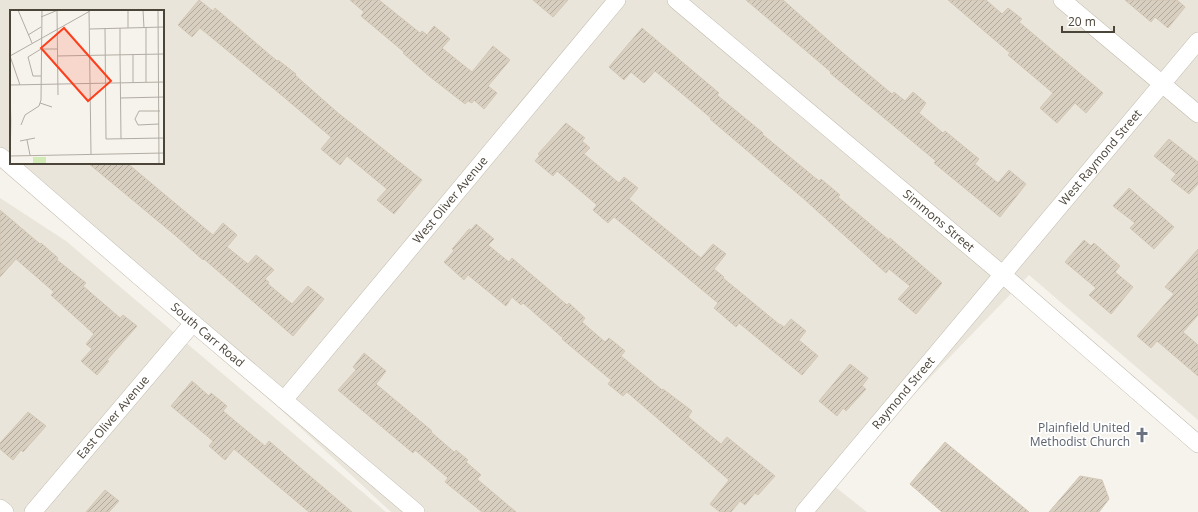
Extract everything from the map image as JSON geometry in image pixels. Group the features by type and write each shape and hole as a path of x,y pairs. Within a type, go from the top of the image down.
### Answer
{"street":[{"name":"West Oliver Avenue","path":"284,400 617,0"},
{"name":"Simmons Street","path":"676,0 1002,274 1198,444"},
{"path":"1062,0 1198,114"},
{"name":"West Raymond Street","path":"1002,274 1198,41"},
{"name":"South Carr Road","path":"0,156 193,323 416,512"},
{"name":"Raymond Street","path":"804,512 1002,274"},
{"name":"East Oliver Avenue","path":"33,512 193,323"},
{"path":"0,508 5,512"}],"shaded area":[{"path":"0,0 1198,0 1198,420 1029,275 829,482 867,512 391,512 17,164 164,164 164,10 10,10 10,157 0,148"},
{"path":"0,198 66,241 386,512 0,512"}],"building":[{"path":"199,0 213,11 215,8 277,61 278,60 296,74 295,75 338,113 422,180 394,214 377,200 387,189 347,156 340,165 321,149 331,137 200,28 192,37 178,25"},
{"path":"350,0 379,0 420,33 422,31 427,35 434,26 450,39 442,48 472,72 493,46 510,60 488,86 497,93 484,109 474,100 472,103 468,101 465,104 429,76 403,53 404,52 361,16 364,12"},
{"path":"533,0 568,0 553,17"},
{"path":"746,0 783,0 892,94 894,92 905,101 913,92 926,103 919,113 943,133 945,131 979,159 975,164 998,183 1009,170 1026,184 1000,217 934,163 936,161 830,73 831,72"},
{"path":"948,0 986,0 1002,14 1008,8 1022,19 1019,22 1103,93 1086,113 1075,103 1057,123 1040,108 1053,93 1008,55 1010,53"},
{"path":"1125,0 1177,0 1185,7 1168,28 1155,17 1151,22"},
{"path":"642,28 719,93 717,95 763,133 762,134 819,181 821,179 840,195 838,197 889,240 890,238 942,283 916,314 898,299 910,286 889,269 886,273 804,199 655,71 644,83 631,72 624,80 609,67"},
{"path":"566,123 585,138 582,141 590,148 584,154 619,183 624,177 638,188 629,199 701,258 713,244 726,254 714,269 724,277 723,278 780,325 784,327 791,319 806,331 799,340 818,356 802,375 739,323 736,327 714,308 718,303 614,217 608,223 593,210 597,205 557,171 553,176 535,161 540,155 538,154"},
{"path":"1169,139 1198,162 1198,184 1189,194 1171,180 1176,174 1154,156"},
{"path":"89,164 128,164 213,235 223,223 237,235 227,247 248,264 256,255 274,270 265,279 269,282 268,284 292,304 308,286 324,299 293,336"},
{"path":"1129,188 1174,227 1154,249 1130,228 1135,223 1113,206"},
{"path":"0,210 40,244 41,243 58,258 57,260 86,283 83,286 120,318 123,315 137,326 107,360 109,361 97,375 81,361 92,349 86,344 94,334 51,295 54,292 16,259 0,277"},
{"path":"476,224 494,239 488,245 509,262 512,258 567,305 569,303 585,318 582,322 605,342 609,338 625,351 621,356 662,390 663,389 692,411 688,417 721,444 727,437 775,476 758,495 755,493 745,505 740,501 731,512 720,512 710,504 729,480 627,392 623,396 608,384 611,380 562,339 563,338 523,303 521,305 512,297 506,306 468,275 464,280 444,262 454,251 452,249 469,229 471,230"},
{"path":"1084,240 1091,246 1094,243 1120,266 1115,272 1133,287 1111,314 1089,295 1096,288 1065,262"},
{"path":"1198,249 1198,315 1183,332 1198,345 1198,376 1157,341 1151,348 1137,336 1174,294 1165,287"},
{"path":"364,353 386,371 376,384 432,431 431,432 454,452 456,450 468,460 466,462 481,475 477,479 516,512 482,512 445,482 448,478 415,450 413,453 338,390 356,370 353,367"},
{"path":"850,364 868,378 862,386 866,389 846,411 843,408 837,416 819,401"},
{"path":"192,381 209,396 211,393 227,406 223,411 265,446 269,441 352,512 309,512 234,449 225,460 209,446 213,441 171,406"},
{"path":"28,412 46,426 23,452 21,450 13,460 0,449 0,443"},
{"path":"945,442 1029,512 942,512 910,484"},
{"path":"1080,476 1102,480 1109,499 1099,512 1049,512"},
{"path":"105,490 119,501 109,512 86,512"}],"place":[{"name":"Plainfield United Methodist Church","path":"1142,435"}]}
